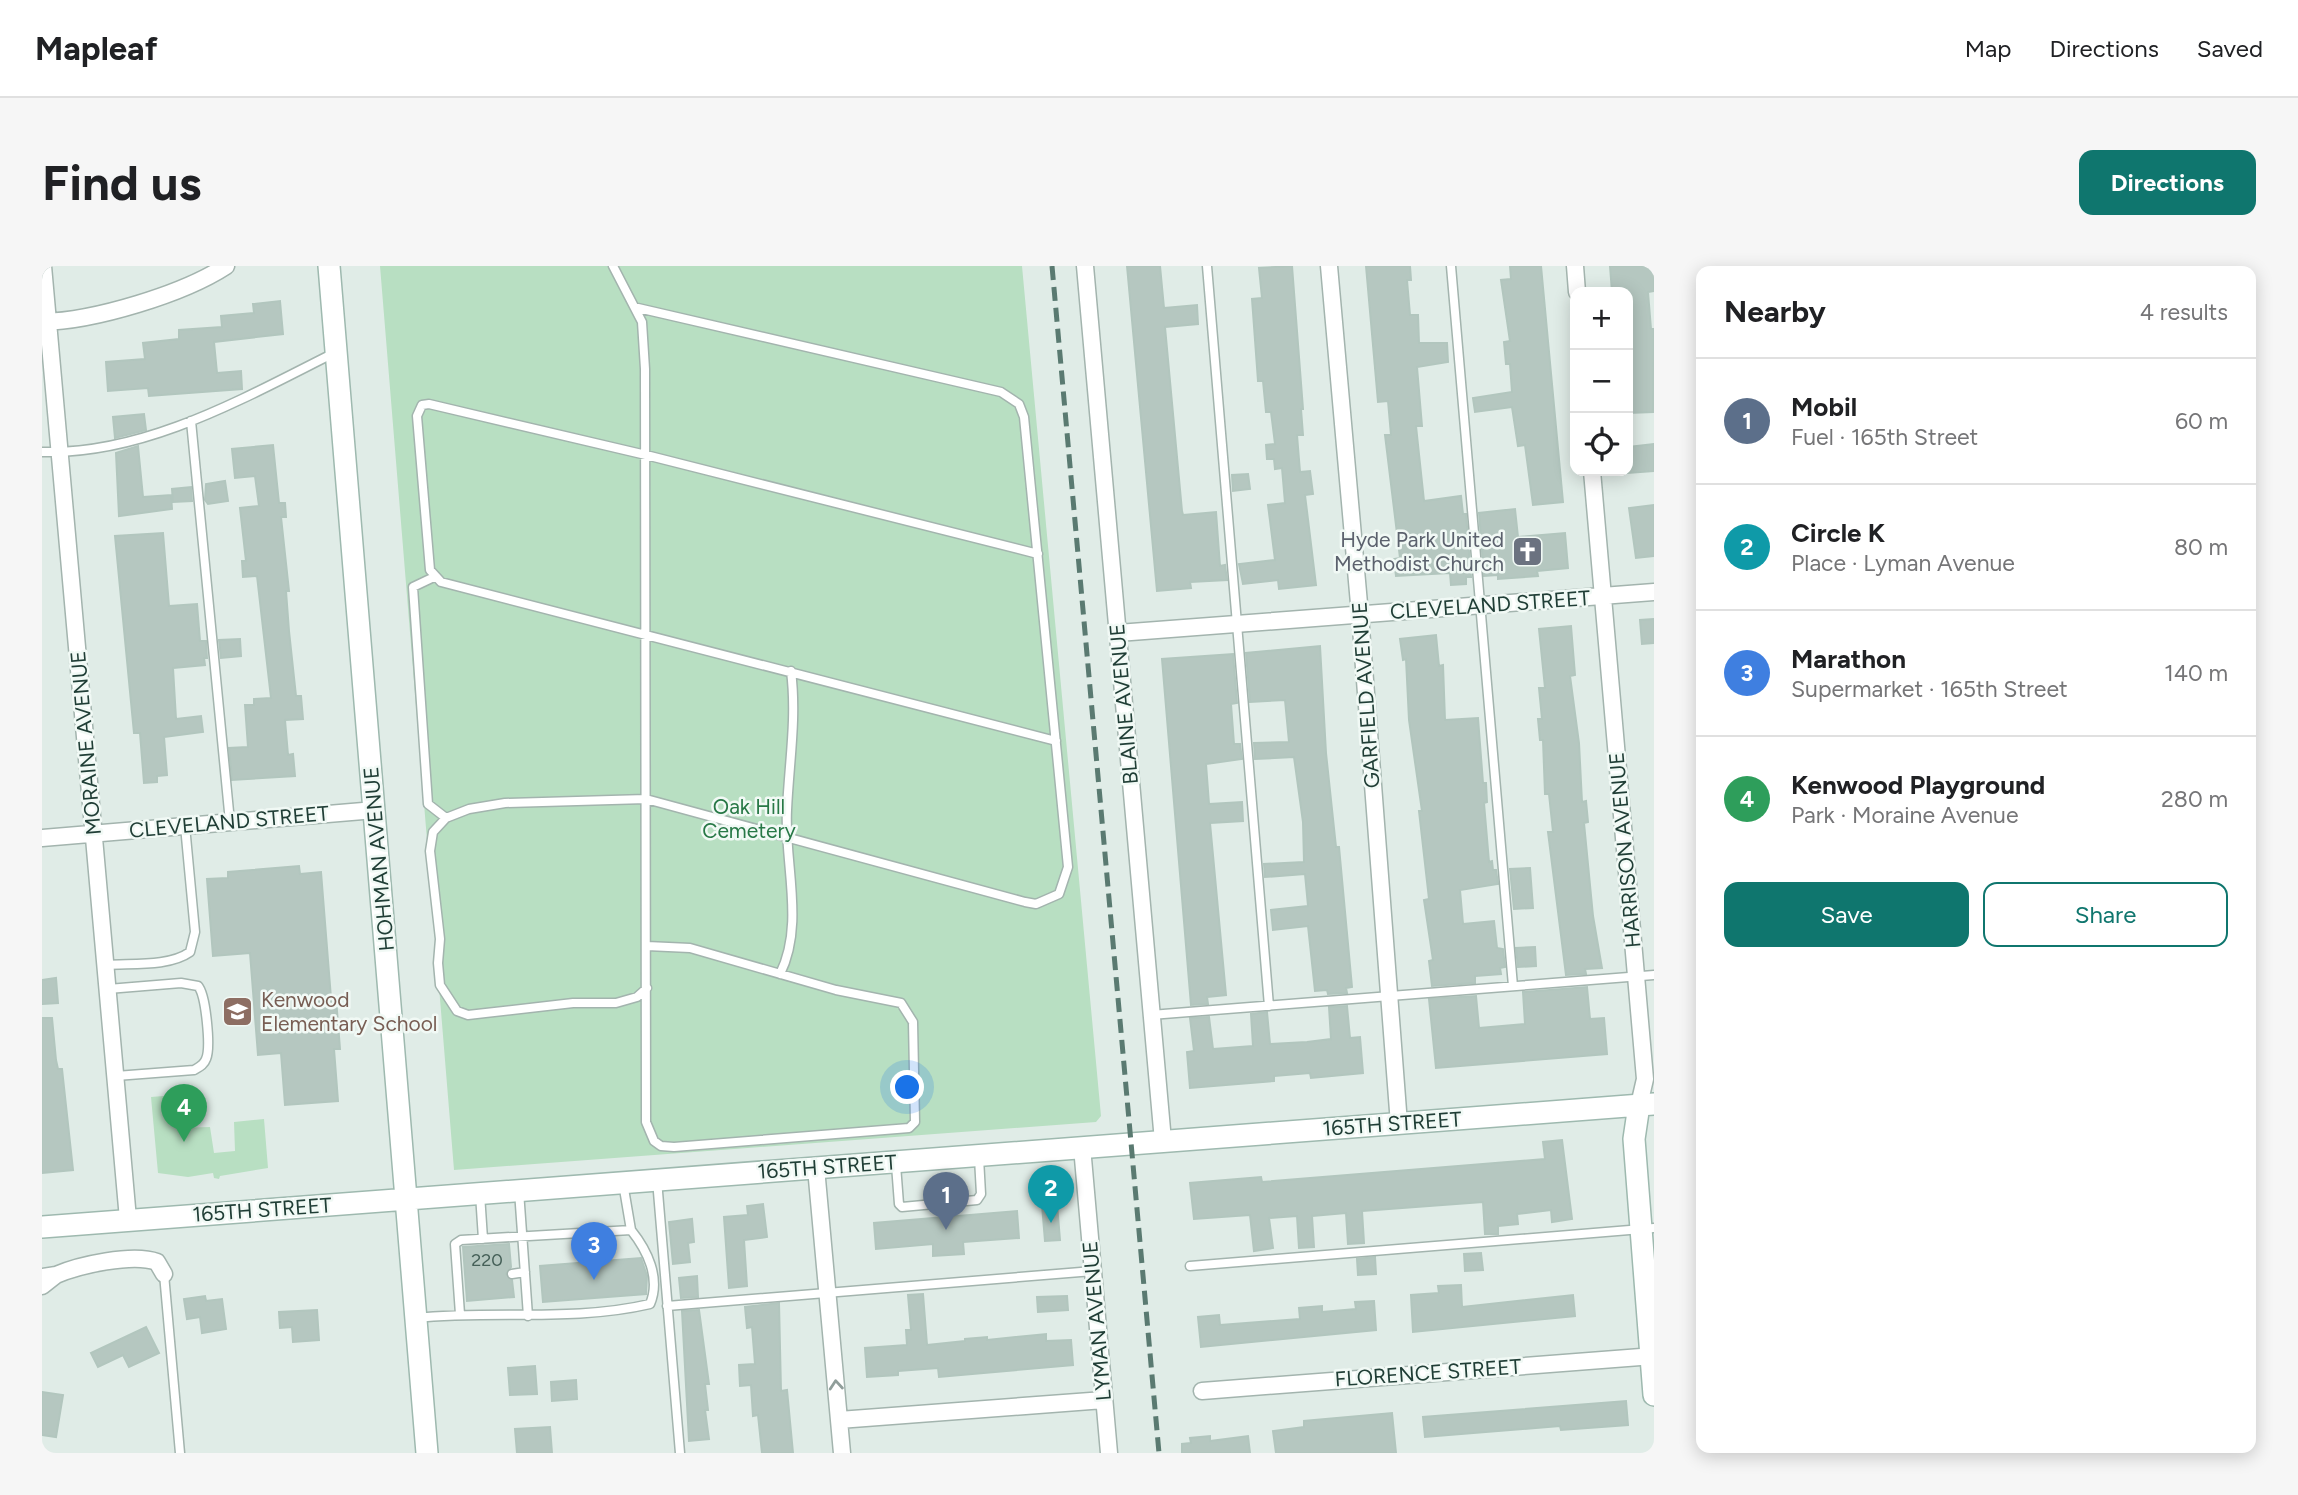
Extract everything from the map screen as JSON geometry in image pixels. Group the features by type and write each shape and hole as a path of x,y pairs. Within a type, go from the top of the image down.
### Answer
{"main road":[{"name":"HOHMAN AVENUE","path":"329,266 427,1453"},
{"name":"165TH STREET","path":"42,1227 1646,1105"},
{"name":"HARRISON AVENUE","path":"1646,1105 1634,1139 1647,1228 1654,1395"}],"street":[{"name":"MORAINE AVENUE","path":"43,266 45,322 60,452 128,1219"},
{"path":"45,322 123,309 207,279 226,266"},
{"name":"BLAINE AVENUE","path":"1085,266 1163,1141"},
{"name":"GARFIELD AVENUE","path":"1329,266 1360,615 1399,1124"},
{"path":"1575,266 1577,287"},
{"name":"HARRISON AVENUE","path":"1592,476 1646,1105"},
{"name":"CLEVELAND STREET","path":"1118,634 1654,592"},
{"name":"CLEVELAND STREET","path":"42,838 375,810"},
{"name":"LYMAN AVENUE","path":"1082,1147 1109,1453"},
{"path":"816,1168 842,1453"},
{"path":"42,1286 49,1276 71,1268 139,1259 157,1262 164,1274"},
{"name":"FLORENCE STREET","path":"1202,1391 1652,1356"},
{"path":"839,1420 1104,1400"}],"lane":[{"path":"614,266 638,308 645,369 646,1122 654,1142 661,1146 909,1128 915,1122 917,1113 913,1023 909,1012 901,1003 836,990 690,948 647,946"},
{"path":"1207,266 1269,1006"},
{"path":"1451,266 1513,986"},
{"path":"638,308 1002,392 1012,397 1024,417 1068,867 1059,894 1048,900 1025,902 646,799 505,803 469,809 446,818 433,832 430,851 440,939 440,985 457,1011 484,1014 573,1003 616,1003 637,997 647,988"},
{"path":"42,452 60,452 139,437 191,421 336,352"},
{"path":"1038,554 646,454 429,404 422,405 417,416 429,560 434,576 441,582 1056,741"},
{"path":"191,421 230,822"},
{"path":"434,576 413,587 428,804 446,818"},
{"path":"780,974 791,943 787,837 794,732 791,671"},
{"path":"106,965 170,960 182,958 190,952 195,932 185,826"},
{"path":"1151,1015 1654,975"},
{"path":"108,989 181,982 198,986 204,999 208,1052 201,1066 194,1070 116,1076"},
{"path":"896,1162 899,1205 902,1207 977,1200 981,1194 978,1156"},
{"path":"657,1181 680,1453"},
{"path":"416,1318 460,1314 528,1317 650,1304 653,1290 648,1251 631,1230 623,1183"},
{"path":"519,1191 528,1317"},
{"path":"480,1194 483,1239"},
{"path":"1189,1266 1647,1228"},
{"path":"460,1314 461,1279 455,1244 461,1241 631,1230"},
{"path":"667,1306 1093,1271"},
{"path":"512,1274 525,1272"},
{"path":"164,1274 180,1453"}],"green space":[{"name":"Oak Hill Cemetery","path":"380,266 1022,266 1101,1116 1096,1122 454,1170"},
{"path":"176,1095 179,1128 210,1127 214,1153 235,1151 234,1122 264,1119 268,1168 220,1176 219,1179 214,1178 213,1173 188,1177 158,1173 151,1097"}],"building":[{"path":"1127,266 1160,266 1164,308 1197,305 1198,324 1165,327 1182,511 1183,515 1216,512 1220,566 1225,565 1227,580 1190,582 1191,588 1157,591"},
{"path":"1292,266 1303,409 1303,435 1297,435 1300,472 1310,471 1313,494 1305,495 1316,585 1279,589 1278,580 1243,584 1239,564 1275,560 1268,505 1285,503 1282,468 1275,469 1274,459 1267,459 1266,445 1275,444 1271,412 1266,412 1263,381 1258,381 1252,299 1262,298 1259,268"},
{"path":"1366,266 1410,266 1411,280 1407,280 1410,315 1418,315 1419,343 1447,343 1448,362 1417,367 1422,426 1416,426 1424,501 1461,496 1463,514 1466,514 1471,577 1466,577 1466,584 1451,585 1450,573 1396,576 1394,559 1400,558 1385,435 1391,435 1388,401 1378,402"},
{"path":"1510,266 1541,266 1563,502 1533,505 1525,445 1518,446 1512,407 1475,412 1473,398 1512,392 1510,364 1506,364 1504,342 1510,341 1501,280 1511,279"},
{"path":"1610,266 1654,266 1654,291 1648,292 1651,329 1654,329 1653,412 1633,413 1633,287 1612,287"},
{"path":"280,301 283,334 214,342 217,373 241,371 242,389 149,396 148,388 108,391 106,362 145,359 143,343 179,339 179,330 222,327 221,316 254,313 253,304"},
{"path":"144,414 146,430 115,438 113,417"},
{"path":"1654,444 1654,471 1633,473 1633,447"},
{"path":"273,445 279,503 285,503 286,517 281,517 289,591 286,591 289,631 296,696 301,696 303,719 285,720 288,755 293,754 295,776 232,780 229,748 248,747 245,705 254,705 254,699 271,698 257,576 243,577 242,561 246,561 240,508 259,506 255,476 235,478 232,449"},
{"path":"138,446 143,497 171,495 172,509 119,516 116,453"},
{"path":"1248,474 1250,489 1233,491 1232,475"},
{"path":"225,481 228,501 208,504 205,500 206,484"},
{"path":"191,487 192,501 173,502 172,489"},
{"path":"1654,505 1654,556 1636,558 1629,508"},
{"name":"Hyde Park United Methodist Church","path":"1515,509 1518,537 1565,533 1568,568 1537,571 1538,576 1498,579 1498,575 1484,576 1479,513"},
{"path":"163,533 169,606 197,604 200,641 206,641 205,665 173,668 176,719 201,716 203,732 164,737 167,775 157,776 157,782 144,783 140,733 134,733 115,536"},
{"path":"1654,619 1654,643 1642,644 1640,620"},
{"path":"1571,626 1575,675 1570,676 1579,743 1582,802 1586,801 1588,822 1584,823 1593,916 1602,968 1585,969 1586,974 1566,975 1548,832 1553,832 1549,794 1545,794 1543,740 1540,740 1538,719 1542,719 1539,688 1545,688 1539,629"},
{"path":"1436,635 1439,666 1443,665 1445,720 1478,718 1483,783 1486,783 1487,802 1484,803 1489,862 1492,861 1493,870 1496,870 1498,884 1460,890 1463,924 1494,921 1497,948 1503,949 1505,967 1500,968 1501,974 1475,976 1475,983 1432,986 1429,961 1433,960 1424,900 1429,899 1419,811 1422,811 1409,720 1406,659 1403,660 1400,639"},
{"path":"240,639 241,656 221,658 219,640"},
{"path":"1320,646 1326,753 1336,847 1339,847 1352,987 1346,988 1347,993 1328,994 1327,990 1315,991 1308,926 1273,930 1271,910 1308,906 1305,874 1265,877 1264,864 1304,862 1303,822 1294,757 1255,759 1254,743 1289,742 1285,700 1250,702 1246,653"},
{"path":"1233,654 1237,703 1231,704 1234,744 1240,744 1242,759 1206,764 1209,804 1242,802 1243,821 1210,823 1226,995 1207,997 1208,1004 1191,1005 1162,659"},
{"path":"299,866 300,874 321,872 331,998 336,998 340,1049 334,1049 338,1101 285,1105 281,1053 258,1055 250,953 213,956 207,879 228,878 228,872"},
{"path":"1530,868 1533,908 1514,909 1510,869"},
{"path":"1535,947 1536,966 1518,967 1516,948"},
{"path":"56,978 58,1003 42,1004 42,980"},
{"path":"1587,987 1590,1019 1604,1018 1607,1054 1436,1068 1429,999 1476,996 1479,1028 1525,1024 1523,992"},
{"path":"1347,1006 1350,1038 1360,1037 1363,1073 1311,1078 1310,1073 1274,1076 1274,1081 1190,1088 1187,1052 1194,1051 1190,1018 1209,1017 1213,1049 1253,1046 1251,1014 1267,1012 1270,1044 1307,1042 1331,1039 1329,1007"},
{"path":"42,1018 52,1018 56,1060 58,1069 62,1069 73,1170 42,1173"},
{"path":"1562,1140 1572,1219 1552,1222 1551,1210 1517,1214 1518,1224 1498,1226 1498,1234 1485,1234 1483,1202 1362,1211 1364,1243 1348,1244 1346,1213 1312,1216 1314,1247 1299,1248 1297,1216 1269,1218 1273,1248 1254,1251 1250,1215 1194,1219 1190,1183 1261,1177 1262,1182 1545,1159 1543,1142"},
{"path":"763,1204 767,1237 744,1240 747,1286 729,1288 724,1217 748,1215 747,1206"},
{"path":"1057,1204 1060,1240 1045,1241 1042,1205"},
{"path":"1017,1211 1019,1238 963,1242 964,1254 933,1256 933,1244 876,1249 874,1223"},
{"path":"692,1219 694,1242 688,1243 690,1262 673,1264 669,1222"},
{"path":"509,1244 511,1267 506,1274 512,1280 514,1297 467,1301 463,1247"},
{"path":"1481,1253 1483,1270 1465,1271 1464,1254"},
{"path":"1375,1257 1376,1274 1358,1275 1357,1259"},
{"path":"641,1258 647,1276 646,1294 543,1302 540,1266"},
{"path":"697,1276 698,1297 681,1298 679,1278"},
{"path":"1461,1285 1462,1307 1573,1295 1575,1316 1413,1332 1411,1295 1439,1293 1438,1286"},
{"path":"923,1294 927,1345 965,1339 987,1337 987,1340 1046,1334 1046,1341 1071,1340 1073,1365 939,1377 938,1368 867,1377 865,1348 907,1345 906,1330 911,1330 908,1295"},
{"path":"205,1296 206,1301 222,1299 226,1329 202,1333 200,1317 187,1319 184,1299"},
{"path":"1067,1296 1068,1310 1038,1312 1037,1297"},
{"path":"1374,1301 1376,1330 1201,1347 1198,1317 1219,1315 1220,1325 1300,1319 1299,1308 1322,1306 1322,1312 1356,1309 1355,1302"},
{"path":"779,1303 781,1391 787,1390 793,1453 762,1453 758,1415 753,1416 751,1385 740,1386 739,1365 755,1364 752,1327 747,1328 745,1307"},
{"path":"317,1310 319,1340 293,1342 292,1327 280,1328 279,1312"},
{"path":"699,1310 709,1384 705,1384 708,1410 705,1410 709,1439 689,1441 682,1311"},
{"path":"146,1327 159,1353 129,1367 123,1355 98,1367 91,1353"},
{"path":"535,1366 537,1394 510,1395 508,1368"},
{"path":"576,1380 577,1399 552,1401 551,1382"},
{"path":"42,1392 63,1395 56,1437 42,1435"},
{"path":"1626,1401 1628,1425 1561,1430 1560,1426 1425,1437 1423,1417"},
{"path":"1392,1413 1396,1453 1276,1453 1273,1431 1304,1427 1304,1421"},
{"path":"550,1427 552,1453 517,1453 515,1429"},
{"path":"1210,1436 1210,1441 1248,1436 1250,1453 1182,1453 1182,1444 1191,1443 1190,1438"}],"railway":[{"path":"1052,266 1159,1453"}],"place":[{"name":"Hyde Park United Methodist Church","path":"1527,552"},
{"name":"Kenwood Elementary School","path":"238,1012"},
{"name":"Kenwood Playground","path":"184,1142"},
{"name":"Circle K","path":"1051,1223"},
{"name":"Mobil","path":"946,1230"},
{"name":"Marathon","path":"594,1280"}]}
